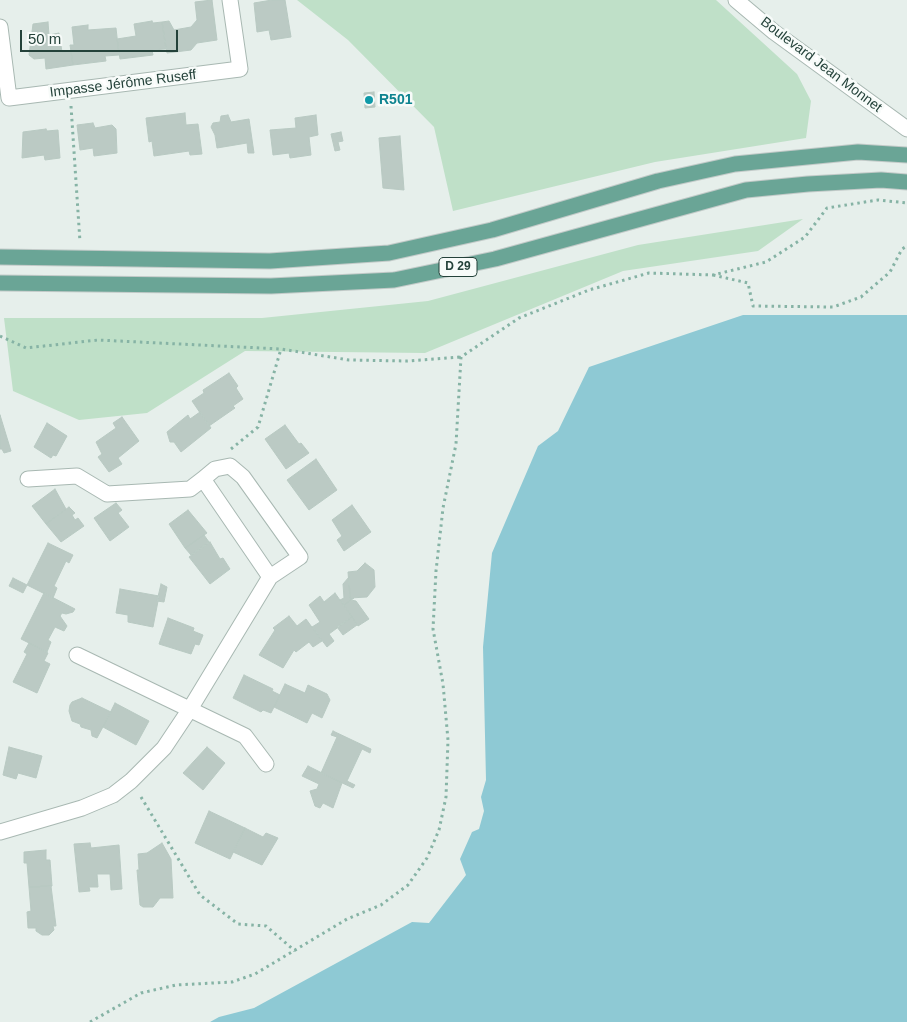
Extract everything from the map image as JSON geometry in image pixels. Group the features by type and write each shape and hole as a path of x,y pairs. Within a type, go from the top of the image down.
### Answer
{"main road":[{"name":"D 29","path":"0,257 270,261 389,253 492,230 658,180 735,164 858,152 907,155"},
{"name":"D 29","path":"0,283 271,286 394,280 495,259 746,190 881,180 907,182"}],"street":[{"name":"Impasse Jérôme Ruseff","path":"0,27 9,98 240,69 230,0"},
{"name":"Boulevard Jean Monnet","path":"736,0 774,32 907,129"},
{"path":"0,832 82,808 113,795 131,781 164,748 190,709 270,577 300,557 243,477 230,466 215,469 190,489 107,494 77,476 28,479"},
{"path":"203,479 270,577"},
{"path":"77,655 245,736 266,764"}],"path":[{"path":"70,90 81,258"},
{"path":"713,275 766,262 805,237 827,208 878,200 907,203"},
{"path":"0,336 26,348 98,340 281,349 349,360 406,361 461,358 519,318 589,290 649,273 713,275 748,283 753,306 833,308 861,297 890,272 902,249 907,246"},
{"path":"230,466 230,449 258,427 281,349"},
{"path":"90,1022 141,993 176,985 232,982 256,974 347,919 381,905 408,885 427,858 439,830 446,797 448,740 443,684 433,629 442,508 456,444 461,358"},
{"path":"131,781 200,895 238,924 266,926 295,951"}],"green space":[{"path":"297,0 716,0 797,74 811,101 806,138 655,162 453,211 434,127 348,40"},
{"path":"803,219 758,251 623,271 425,353 245,351 147,413 79,420 13,391 4,318 262,318 428,301 638,245"}],"water":[{"path":"743,315 907,315 907,1022 210,1022 219,1017 254,1008 412,922 429,923 466,875 460,859 472,832 479,829 484,811 481,797 486,780 483,647 492,553 538,446 558,431 589,367"}],"building":[{"path":"212,0 217,40 197,43 191,50 167,53 162,22 169,21 174,30 191,27 197,20 195,2"},
{"path":"285,0 291,37 271,40 269,30 257,32 254,3"},
{"path":"152,21 153,23 162,22 166,49 152,50 153,55 120,59 117,39 136,36 134,24"},
{"path":"48,22 49,35 59,33 62,52 71,51 73,65 46,69 45,58 34,59 29,55 33,24"},
{"path":"88,25 88,30 116,28 119,55 105,56 106,61 73,65 70,45 74,45 72,27"},
{"name":"R501","path":"374,92 375,107 365,108 364,93"},
{"path":"185,113 186,125 198,124 202,154 190,155 189,151 154,156 152,141 149,142 146,118"},
{"path":"228,115 231,122 249,119 254,153 248,153 247,143 217,148 215,135 211,127 213,123 220,122 221,116"},
{"path":"316,115 318,135 309,137 311,155 290,158 289,153 273,155 270,130 296,128 295,118"},
{"path":"93,123 95,128 112,125 116,129 117,153 94,156 93,148 80,150 77,125"},
{"path":"46,129 47,131 58,130 60,158 45,160 44,155 22,158 23,132"},
{"path":"341,132 343,141 338,142 340,150 335,151 331,134"},
{"path":"400,136 404,190 383,188 379,138"},
{"path":"229,373 238,386 236,388 243,399 233,406 235,408 209,426 192,401 204,393 203,390"},
{"path":"200,412 211,428 181,452 174,442 170,442 167,432 188,415 190,419"},
{"path":"0,415 11,451 4,453 0,449"},
{"path":"122,417 139,441 118,458 122,464 109,472 98,457 102,454 96,442 116,428 113,423"},
{"path":"47,423 67,436 56,456 53,455 51,458 34,447"},
{"path":"285,425 299,444 301,443 309,453 286,469 265,439"},
{"path":"316,459 337,490 309,510 287,480"},
{"path":"55,489 66,509 46,524 32,506"},
{"path":"116,503 122,510 118,513 129,527 110,541 94,518"},
{"path":"352,505 371,532 344,551 337,540 342,536 332,520"},
{"path":"69,507 75,513 72,515 75,520 78,518 84,526 61,542 46,524"},
{"path":"188,510 207,533 185,548 169,524"},
{"path":"204,535 209,542 191,555 185,548"},
{"path":"210,542 220,559 223,558 230,569 210,584 189,557"},
{"path":"48,543 73,555 69,563 66,561 54,586 57,588 53,598 27,585"},
{"path":"365,563 374,570 375,587 367,597 350,598 348,572 357,571"},
{"path":"349,577 350,598 354,598 344,605 340,600 344,598 343,584"},
{"path":"13,578 27,585 23,593 9,586"},
{"path":"161,584 167,587 164,602 157,601"},
{"path":"120,589 159,596 153,627 128,622 128,615 116,613"},
{"path":"44,593 75,609 73,612 62,613 60,616 67,626 64,631 55,627 48,640 51,642 47,652 21,639"},
{"path":"335,593 352,617 329,634 334,641 327,647 312,627 320,622 309,605 320,596 324,602"},
{"path":"351,600 356,601 369,619 358,626 344,605"},
{"path":"289,616 297,626 306,619 322,641 313,647 309,642 296,652 294,650 283,668 259,655 275,630 273,628"},
{"path":"352,617 357,625 343,635 337,627"},
{"path":"168,618 194,628 193,631 203,635 199,645 195,644 191,654 159,644"},
{"path":"29,643 48,653 44,661 50,664 37,693 13,682 27,654 24,652"},
{"path":"244,675 273,689 272,691 280,695 271,713 263,710 261,712 233,698"},
{"path":"285,684 305,693 308,685 327,694 330,700 322,718 312,713 307,723 274,707"},
{"path":"82,698 111,712 97,738 92,736 91,730 81,727 80,724 72,721 69,711 70,705 72,702"},
{"path":"115,703 149,721 136,745 103,727"},
{"path":"333,731 371,749 370,753 362,749 347,781 355,785 353,788 321,773 337,737 331,735"},
{"path":"9,747 42,756 36,778 18,773 16,779 3,775"},
{"path":"207,747 225,763 203,790 183,773"},
{"path":"308,766 342,783 333,808 323,803 320,808 315,806 310,791 317,789 319,784 302,776"},
{"path":"209,811 245,828 230,859 195,843"},
{"path":"245,828 263,837 266,833 278,838 262,865 233,852"},
{"path":"90,843 91,848 119,845 122,889 111,890 110,874 97,874 98,887 89,887 90,891 79,892 74,844"},
{"path":"162,843 171,859 173,898 160,898 153,907 143,907 140,905 137,870 139,870 138,854 147,853"},
{"path":"46,850 46,860 50,860 52,886 29,887 27,863 24,863 24,852"},
{"path":"51,886 56,926 53,926 54,930 49,935 42,935 36,931 36,928 28,928 27,912 31,911 29,887"}],"place":[{"name":"R501","path":"369,100"}]}
